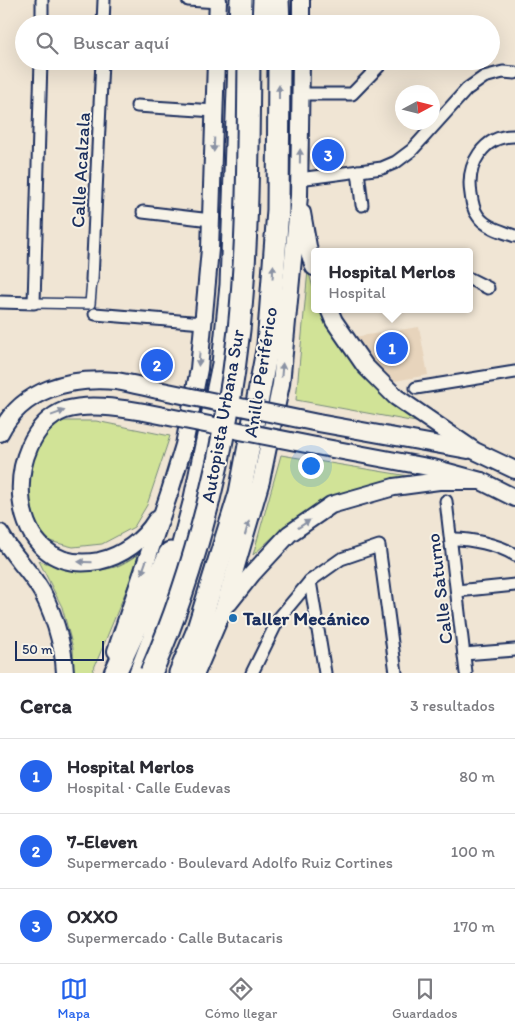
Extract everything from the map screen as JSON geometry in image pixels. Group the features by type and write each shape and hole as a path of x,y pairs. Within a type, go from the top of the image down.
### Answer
{"highway":[{"path":"240,15 241,0"},
{"path":"250,0 250,15"},
{"path":"263,15 264,0"},
{"path":"278,0 279,15"},
{"name":"Anillo Periférico","path":"140,673 167,604 194,503 223,364 231,285 239,70"},
{"name":"Autopista Urbana Sur","path":"151,673 176,607 201,528 234,373 245,250 249,70"},
{"name":"Autopista Urbana Sur","path":"166,673 190,611 212,540 226,488 245,389 256,284 262,70"},
{"name":"Anillo Periférico","path":"180,673 207,601 240,493 268,345 278,210 279,70"},
{"path":"194,673 229,555 240,493"},
{"path":"115,673 194,503"}],"main road":[{"path":"301,15 302,0"},
{"path":"217,15 218,1"},
{"path":"109,673 184,445 195,388 203,323 211,220 216,70"},
{"path":"194,673 223,610 261,481 280,384 299,196 301,70"},
{"path":"299,196 311,258"},
{"path":"331,313 334,321 366,366 396,397 475,451 515,470"},
{"path":"0,433 19,407 40,392 82,381 116,381 318,423 475,451"},
{"path":"170,491 160,514 142,538 117,555 94,562 82,562 58,557 37,545 21,528 11,506 8,481 13,458 24,437 42,420 53,414 76,408 110,408 144,412 433,468 481,481 515,498"},
{"path":"223,610 252,574 289,534 332,505 394,487 439,481 481,481"},
{"path":"0,533 8,548 38,585 50,609 60,641 65,673"}],"street":[{"path":"42,0 42,15"},
{"path":"103,15 104,0"},
{"path":"188,0 218,1"},
{"path":"34,303 41,70"},
{"name":"Calle Acalzala","path":"92,280 102,70"},
{"path":"300,94 352,94 375,70"},
{"path":"299,178 382,168 396,162 412,150 467,89 484,77 502,72 515,72"},
{"path":"137,106 215,111"},
{"path":"515,136 507,136 491,141 478,153 471,170 470,189 472,206 478,217 488,225 515,236"},
{"path":"358,171 362,205"},
{"path":"143,212 211,220"},
{"path":"0,302 90,304 92,280"},
{"path":"473,280 488,288"},
{"path":"95,314 203,323"},
{"path":"416,388 515,372"},
{"name":"Calle Saturno","path":"446,501 466,673"},
{"path":"451,539 463,538 508,551 515,555"},
{"path":"252,673 279,618 310,581 341,559 379,546 396,673"},
{"path":"310,581 325,673"},
{"path":"457,591 515,585"},
{"path":"464,654 515,650"},
{"path":"260,657 261,673"}],"shaded area":[{"path":"419,327 428,375 389,382 354,337"}],"green space":[{"path":"308,270 311,280 311,313 322,313 335,338 392,404 427,424 296,400"},
{"path":"62,421 96,421 170,436 147,505 134,527 102,544 73,547 49,541 26,514 30,449"},
{"path":"281,455 427,479 363,488 326,498 285,526 253,555"},
{"path":"142,552 92,673 74,673 73,648 62,607 39,561 67,568 96,570 118,566"}],"place":[{"name":"OXXO","path":"328,155"},
{"name":"Hospital Merlos","path":"392,348"},
{"name":"7-Eleven","path":"157,365"},
{"name":"Taller Mecánico","path":"233,618"}]}
